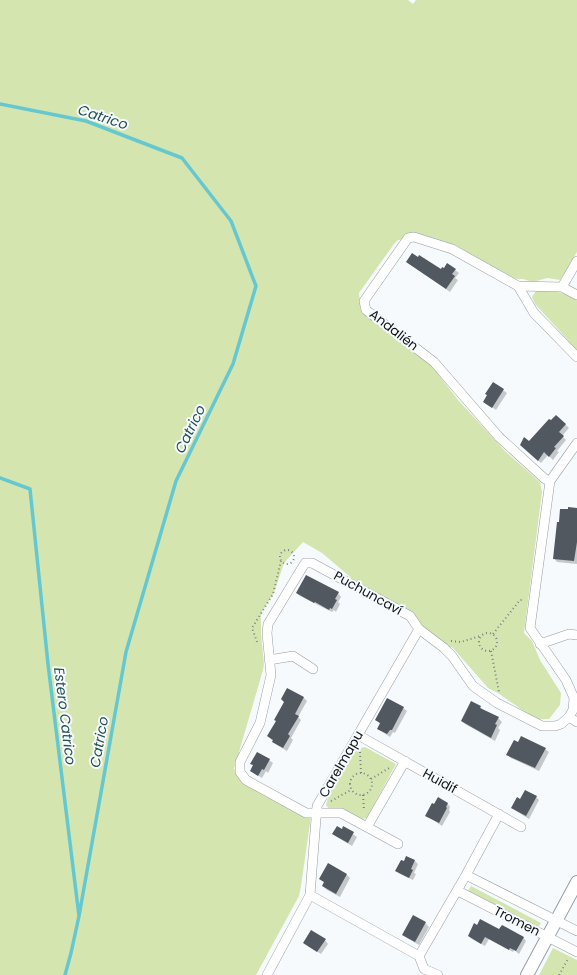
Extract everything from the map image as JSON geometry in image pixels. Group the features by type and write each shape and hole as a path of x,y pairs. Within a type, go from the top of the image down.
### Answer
{"main road":[{"path":"527,975 577,882"}],"street":[{"name":"Andalién","path":"550,481 545,479 498,437 434,362 366,310 364,301 408,238 414,237 452,250 518,286 562,287 577,295"},
{"path":"562,287 577,261"},
{"path":"518,286 534,313 577,357"},
{"path":"573,720 574,698 566,680 530,628 550,481 577,443"},
{"name":"Puchuncaví","path":"269,660 266,633 268,624 306,564 312,563 410,616 420,629 444,648 458,664 473,686 497,703 542,726 555,726 573,720"},
{"name":"Carelmapu","path":"267,975 310,895 317,806 420,629"},
{"path":"540,644 569,634 577,635"},
{"path":"313,669 293,656 269,660 271,675 260,723 240,762 240,772 246,780 306,813 341,813 398,844"},
{"name":"Huidif","path":"358,735 521,827"},
{"path":"366,826 405,761"},
{"path":"418,956 458,891 498,814"},
{"name":"Tromen","path":"466,876 577,931"},
{"name":"Tromen","path":"458,891 577,952"},
{"path":"310,895 418,956 424,969 438,975"}],"path":[{"path":"287,550 291,551 294,558 292,562 288,564 281,561 280,557 281,552 287,550"},
{"path":"493,634 520,600 533,600"},
{"path":"444,648 450,641 461,642 487,633 495,635 498,641 496,647 492,651 485,651 480,647 479,641 481,636"},
{"path":"492,651 499,695 497,703"},
{"path":"361,773 368,775 372,780 370,791 363,795 356,793 352,789 351,781 354,775 361,773"},
{"path":"317,814 326,804 352,789"},
{"path":"363,795 366,826"}],"green space":[{"path":"0,0 408,0 413,4 416,0 577,0 577,252 560,280 547,278 533,282 523,279 495,278 460,258 414,239 398,240 359,293 361,311 430,364 459,401 505,451 540,482 542,492 524,633 532,641 540,660 561,693 560,705 549,719 535,719 498,693 488,688 452,647 443,648 417,625 362,587 322,553 303,542 284,563 274,593 261,613 261,634 264,664 263,670 234,769 252,783 294,808 312,809 299,896 256,975 0,975"},
{"path":"548,289 565,294 577,300 577,350 535,304 532,297 536,291"},
{"path":"365,747 396,764 367,818 362,819 343,809 329,809 326,805 328,797 356,749"},
{"path":"471,886 541,923 537,929 468,891"},
{"path":"553,948 577,960 577,975 539,975"}],"building":[{"path":"412,253 418,257 419,255 441,269 442,267 444,268 447,263 456,269 452,274 455,276 446,289 406,262"},
{"path":"493,382 504,389 492,408 483,402 487,395 485,394"},
{"path":"556,415 566,424 559,432 564,436 554,447 556,448 549,457 544,452 538,461 520,445 524,437 529,441 549,419 551,420"},
{"path":"568,507 577,508 577,542 574,561 553,559 560,509 568,509"},
{"path":"306,575 339,592 332,609 330,608 329,610 296,593"},
{"path":"287,688 304,697 295,714 299,716 288,734 290,736 283,748 272,742 273,740 267,736 276,721 274,720 284,702 281,699"},
{"path":"387,698 404,707 392,730 390,730 387,734 377,729 380,723 375,720"},
{"path":"471,701 481,706 480,708 499,717 495,724 497,725 491,738 461,721"},
{"path":"521,736 546,748 535,768 506,755 514,740 518,742"},
{"path":"257,752 270,759 264,770 262,769 258,776 250,771 253,765 250,764"},
{"path":"525,790 537,796 526,816 511,808 517,797 520,799"},
{"path":"438,797 448,803 439,823 425,816 432,803 434,804"},
{"path":"337,826 342,829 343,826 354,832 348,843 332,834"},
{"path":"406,856 415,860 411,869 413,870 409,878 395,871 401,860 404,861"},
{"path":"328,863 347,874 336,894 322,886 324,882 319,879"},
{"path":"413,915 426,922 415,942 402,935"},
{"path":"480,919 499,929 502,925 524,937 516,951 510,948 509,950 485,937 481,944 468,936 474,923 477,925"},
{"path":"311,930 326,939 317,952 303,943"}],"waterway":[{"name":"Catrico","path":"0,104 86,121 182,158 231,221 256,286 233,364 176,481 126,652 79,916"},
{"name":"Estero Catrico","path":"0,478 30,489 48,664 79,916 65,975"}]}
